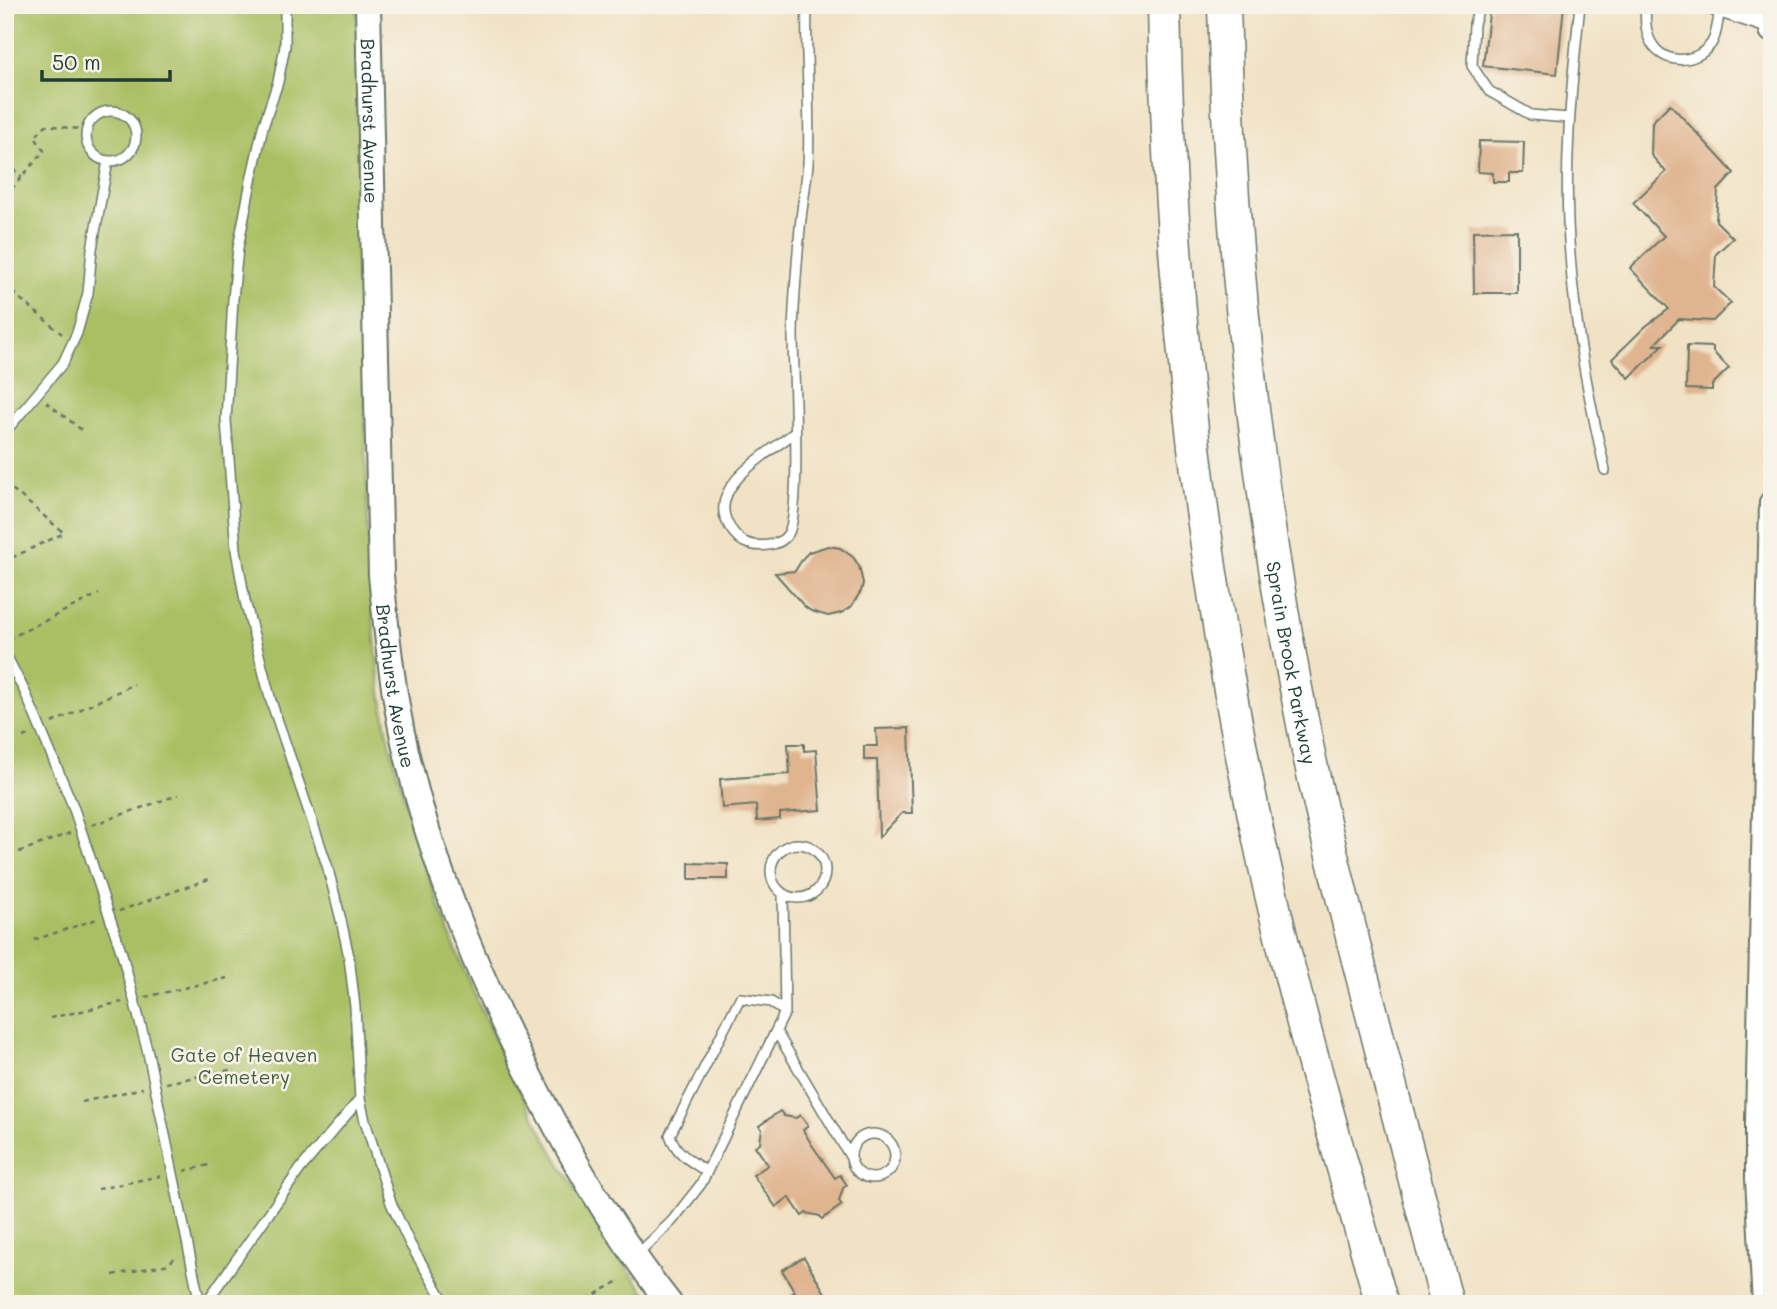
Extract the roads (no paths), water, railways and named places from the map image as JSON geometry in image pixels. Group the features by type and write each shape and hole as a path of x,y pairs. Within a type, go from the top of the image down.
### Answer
{"highway":[{"path":"1164,5 1169,164 1182,347 1197,479 1221,645 1283,942 1382,1304"},
{"name":"Sprain Brook Parkway","path":"1224,5 1232,192 1244,336 1258,454 1286,636 1308,752 1336,871 1447,1304"}],"main road":[{"name":"Bradhurst Avenue","path":"368,5 381,575 401,728 423,815 448,893 481,978 577,1165 611,1223 670,1304"},
{"path":"1768,5 1771,27"},
{"path":"1766,1304 1768,1278 1758,1144 1766,957 1772,503"}],"street":[{"path":"1718,6 1771,27"}],"lane":[{"path":"285,5 285,46 278,82 263,127 238,248 228,353 227,432 236,550 248,614 271,701 327,865 349,957 359,1049 360,1099 365,1121 391,1203 410,1244 446,1304"},
{"path":"794,433 738,476 726,494 722,512 731,530 744,542 764,546 779,543 788,534 793,516 794,433 793,332 800,228 808,164 807,5"},
{"path":"1480,5 1474,24 1472,66 1489,91 1531,115 1569,118"},
{"path":"1580,5 1569,118 1569,253 1577,325 1605,470"},
{"path":"1646,5 1645,18 1649,39 1661,52 1674,60 1696,58 1713,42 1718,6"},
{"path":"109,111 125,115 134,125 136,134 130,153 117,161 108,161 92,152 87,143 87,130 92,119 109,111"},
{"path":"5,432 63,363 72,343 88,293 92,249 108,161"},
{"path":"5,653 82,829 122,954 148,1054 186,1240 203,1304"},
{"path":"635,1257 673,1221 701,1184 785,1012 783,894 772,880 771,872 775,855 789,845 806,844 815,849 825,864 826,873 818,890 801,898 783,894"},
{"path":"707,1172 681,1155 670,1135 740,998 771,1002 785,1012"},
{"path":"776,1031 851,1158 856,1171 876,1178 883,1176 893,1166 895,1152 881,1136 867,1135 855,1144 851,1158"},
{"path":"203,1304 301,1168 360,1099"}],"park label":[{"name":"Gate of Heaven Cemetery","path":"244,1065"}]}
